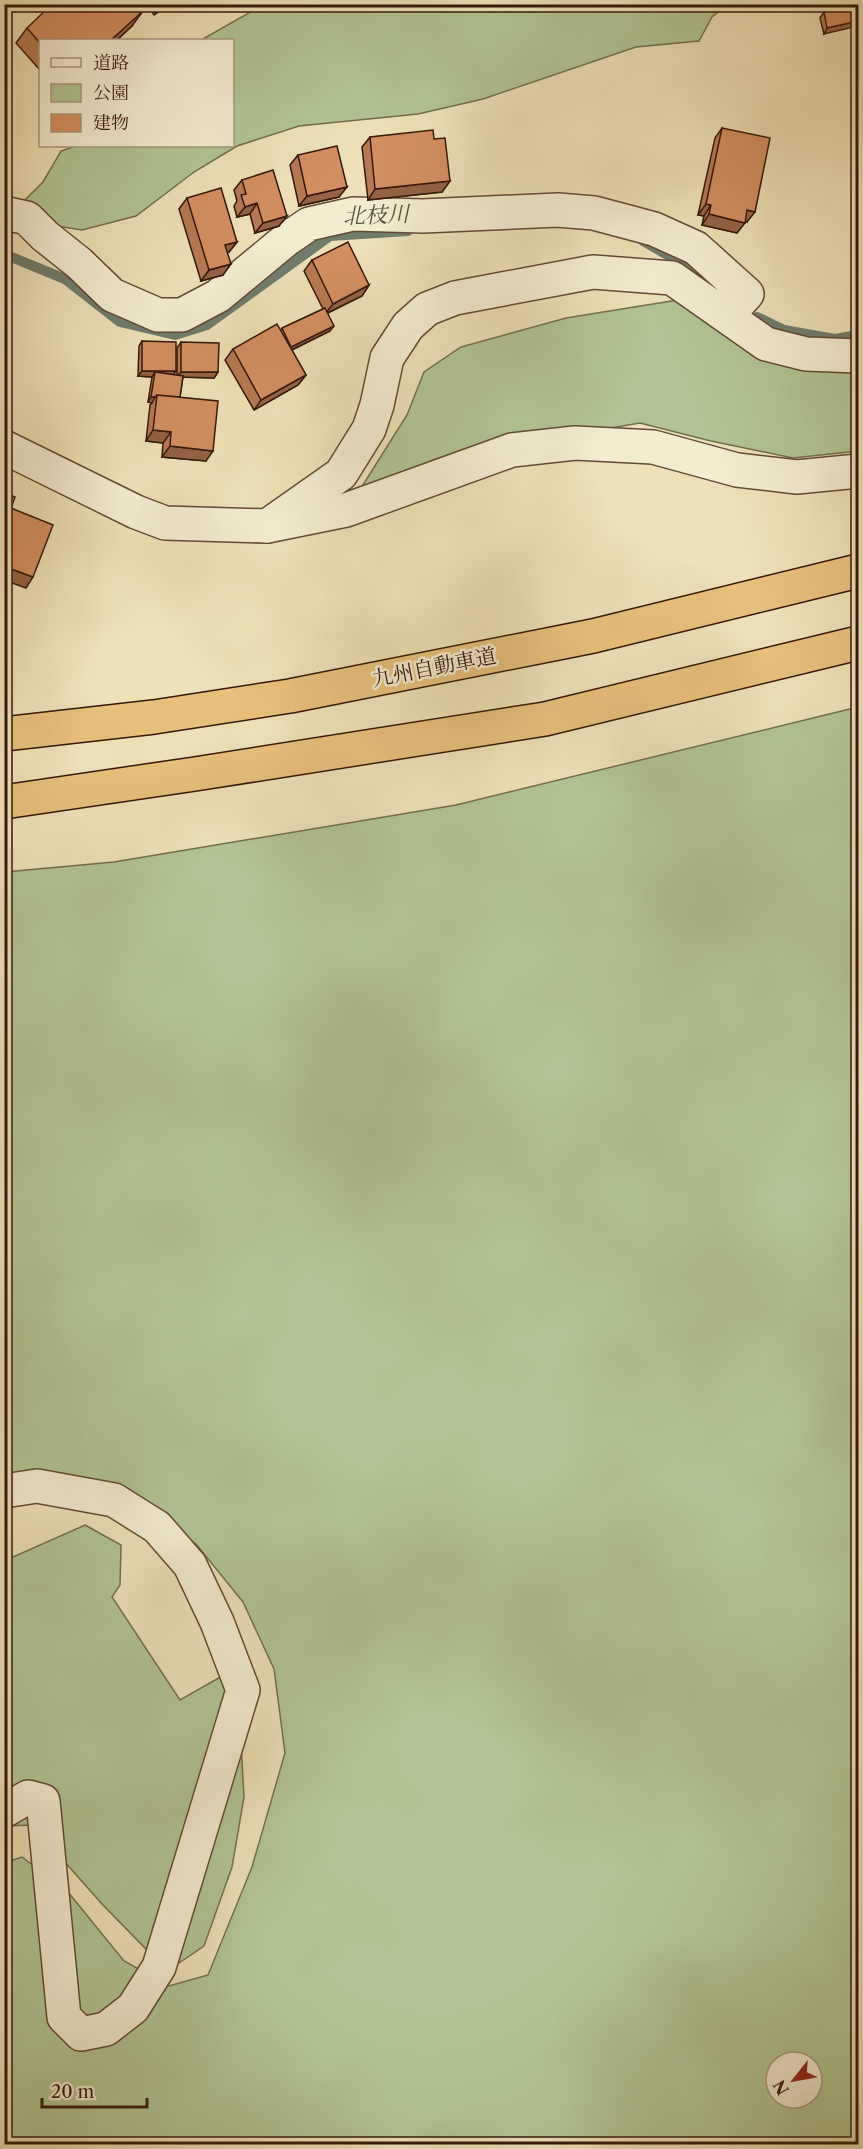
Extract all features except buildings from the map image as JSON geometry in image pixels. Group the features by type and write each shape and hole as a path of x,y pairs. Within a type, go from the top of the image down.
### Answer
{"highway":[{"name":"九州自動車道","path":"4,735 154,717 290,696 593,636 858,571"},
{"path":"4,802 545,719 858,643"}],"street":[{"path":"4,213 27,218 112,295 158,315 182,315 218,296 287,239 309,224 353,214 423,216 558,210 594,213 654,229 696,248 747,294 727,316"},
{"path":"267,526 341,474 369,429 377,405 387,358 408,326 427,309 455,298 592,272 672,278 766,344 806,354 858,356"},
{"path":"4,447 136,512 165,523 267,526 346,510 512,450 575,443 653,447 737,470 797,477 858,471"},
{"path":"4,1491 37,1486 114,1500 157,1527 190,1565 217,1622 243,1690 159,1967 133,2008 106,2029 81,2034 64,2017 43,1801 28,1797 4,1811"}],"green space":[{"path":"263,5 727,5 712,17 699,41 636,47 483,99 418,114 299,126 237,146 194,172 136,216 82,230 7,218 43,182 61,151 73,147 234,147 234,39 203,39"},
{"path":"690,298 784,329 847,339 858,338 858,451 793,458 640,423 570,435 356,496 407,415 424,372 461,347 566,318"},
{"path":"858,707 858,2144 5,2144 4,1863 22,1857 68,1892 124,1961 169,1986 208,1975 252,1867 285,1753 274,1669 243,1602 196,1544 131,1497 5,1472 5,872 114,862 456,805"},
{"path":"85,1525 121,1545 120,1585 112,1597 180,1700 231,1671 240,1726 244,1797 232,1867 204,1946 179,1963 146,1949 102,1904 32,1825 5,1826 4,1561"}],"waterway":[{"name":"北枝川","path":"4,254 65,279 120,322 175,335 207,325 330,236 408,231"},
{"name":"北枝川","path":"643,241 713,281"},
{"name":"北枝川","path":"757,317 784,330 835,339 858,335"}]}
